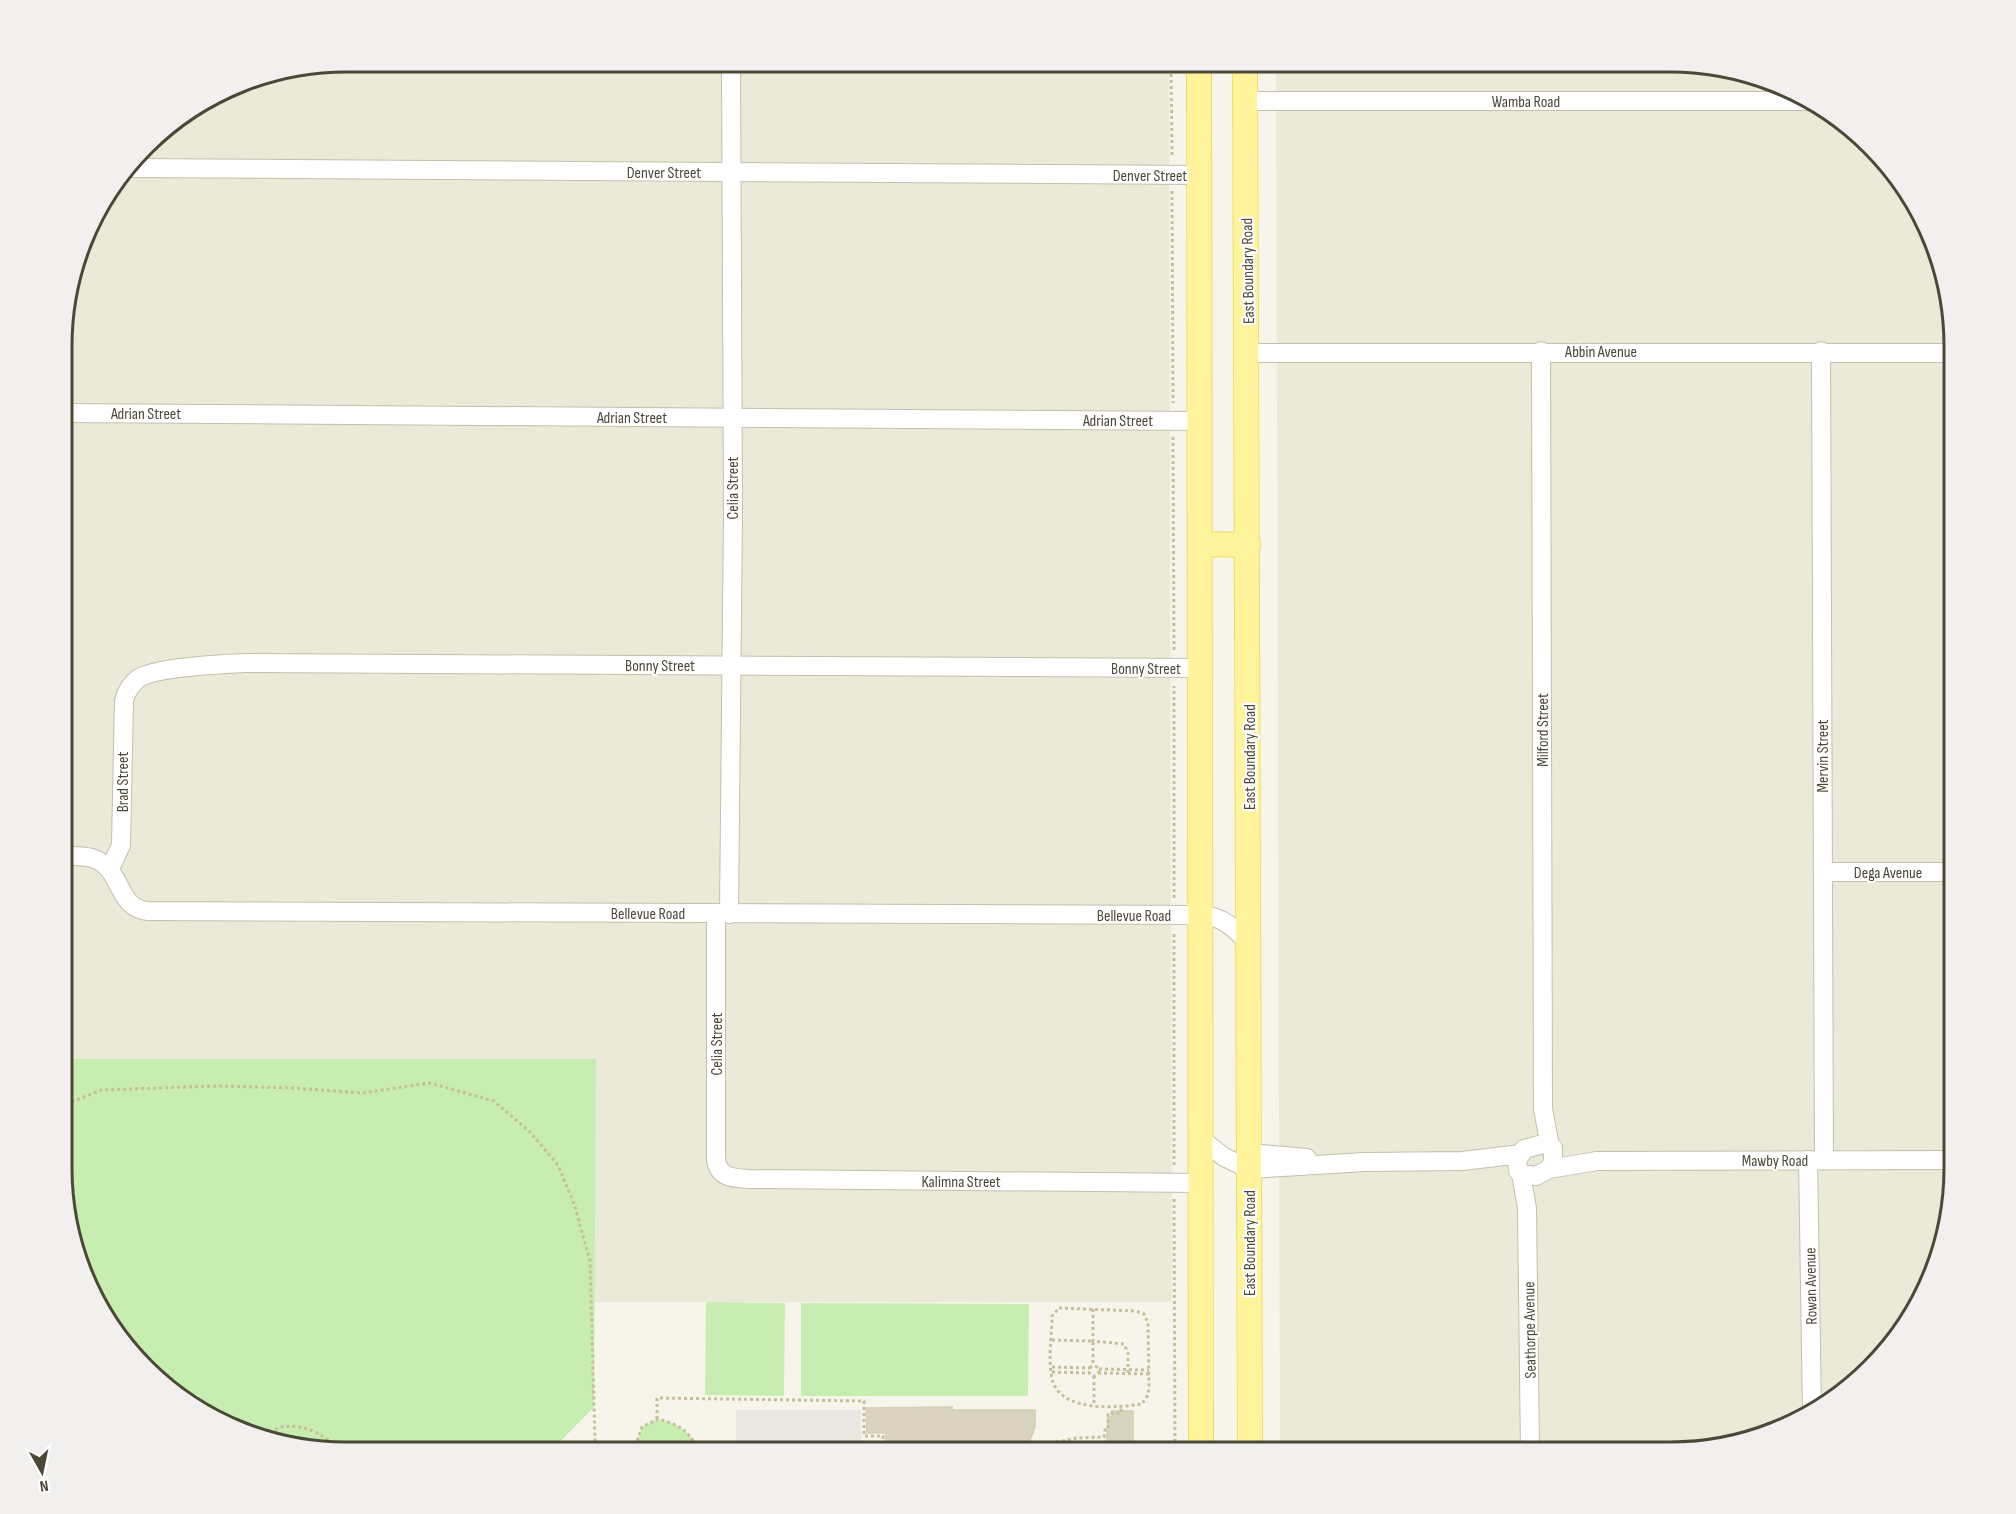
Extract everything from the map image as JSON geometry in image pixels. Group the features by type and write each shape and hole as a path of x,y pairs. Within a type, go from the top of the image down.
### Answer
{"main road":[{"path":"1199,72 1202,668 1201,1442"},
{"name":"East Boundary Road","path":"1245,72 1248,352 1250,1442"},
{"path":"1201,544 1248,545"}],"street":[{"name":"Celia Street","path":"722,1173 717,1165 716,1154 732,666 730,72"},
{"name":"Wamba Road","path":"1245,101 1778,94"},
{"name":"Denver Street","path":"138,168 1199,175"},
{"name":"Milford Street","path":"1535,1160 1543,1109 1541,351"},
{"name":"Mervin Street","path":"1816,1160 1822,872 1821,351"},
{"name":"Abbin Avenue","path":"1248,352 1944,353"},
{"name":"Adrian Street","path":"72,413 1200,420"},
{"name":"Bonny Street","path":"126,692 137,679 146,674 246,663 1202,668"},
{"name":"Brad Street","path":"110,869 121,845 122,717 126,692"},
{"path":"72,856 89,857 110,869"},
{"name":"Bellevue Road","path":"110,869 128,903 136,909 148,911 1215,915 1234,927 1250,944"},
{"name":"Dega Avenue","path":"1822,872 1944,872"},
{"name":"Mawby Road","path":"1201,1139 1224,1157 1249,1161 1944,1160"},
{"name":"Seathorpe Avenue","path":"1530,1442 1527,1208 1535,1160"},
{"name":"Rowan Avenue","path":"1812,1402 1816,1160"},
{"name":"Kalimna Street","path":"722,1173 727,1177 748,1179 1200,1183"}],"path":[{"path":"1171,72 1174,1442"},
{"path":"72,1102 101,1090 217,1086 362,1093 429,1083 494,1101 530,1132 558,1165 575,1207 590,1261 595,1442"},
{"path":"1059,1308 1093,1309 1136,1311 1144,1314 1149,1323 1148,1395 1142,1404 1076,1402 1063,1396 1056,1387 1052,1370 1052,1316 1059,1308"},
{"path":"1093,1309 1091,1369 1094,1376 1094,1404"},
{"path":"1052,1340 1124,1344 1128,1353 1128,1371"},
{"path":"1052,1370 1091,1369 1149,1372"},
{"path":"1094,1376 1098,1371"},
{"path":"657,1419 657,1398 864,1401 864,1436 883,1436 883,1442"},
{"path":"1058,1442 1077,1438 1104,1437 1105,1430 1108,1430 1108,1413 1121,1413 1121,1405"},
{"path":"637,1442 642,1427 657,1419 675,1423 690,1436 693,1442"},
{"path":"273,1432 280,1427 309,1429 331,1441"}],"shaded area":[{"path":"346,72 1169,72 1172,1302 594,1302 596,1059 72,1059 72,346 74,310 81,275 93,241 109,209 129,179 152,152 194,118 241,93 275,81 310,74"},
{"path":"1276,72 1670,72 1706,74 1741,81 1791,100 1822,118 1851,140 1876,165 1898,194 1916,225 1935,275 1942,310 1944,346 1944,1168 1942,1204 1935,1239 1923,1273 1907,1305 1887,1335 1864,1362 1837,1385 1807,1405 1775,1421 1741,1433 1706,1440 1670,1442 1280,1442"},
{"path":"736,1410 861,1410 861,1442 736,1442"}],"green space":[{"path":"72,1059 596,1059 594,1407 560,1442 346,1442 310,1440 275,1433 225,1414 194,1396 165,1374 140,1349 118,1320 93,1273 81,1239 74,1204"},
{"path":"706,1302 785,1303 784,1396 705,1395"},
{"path":"801,1303 1029,1304 1028,1396 801,1396"},
{"path":"658,1419 683,1430 694,1442 637,1442 642,1427"}],"building":[{"path":"952,1407 952,1410 1035,1410 1035,1427 1030,1440 1024,1442 886,1442 886,1433 867,1433 866,1408"},
{"path":"1112,1411 1133,1411 1133,1442 1107,1442 1108,1417 1112,1417"}]}
